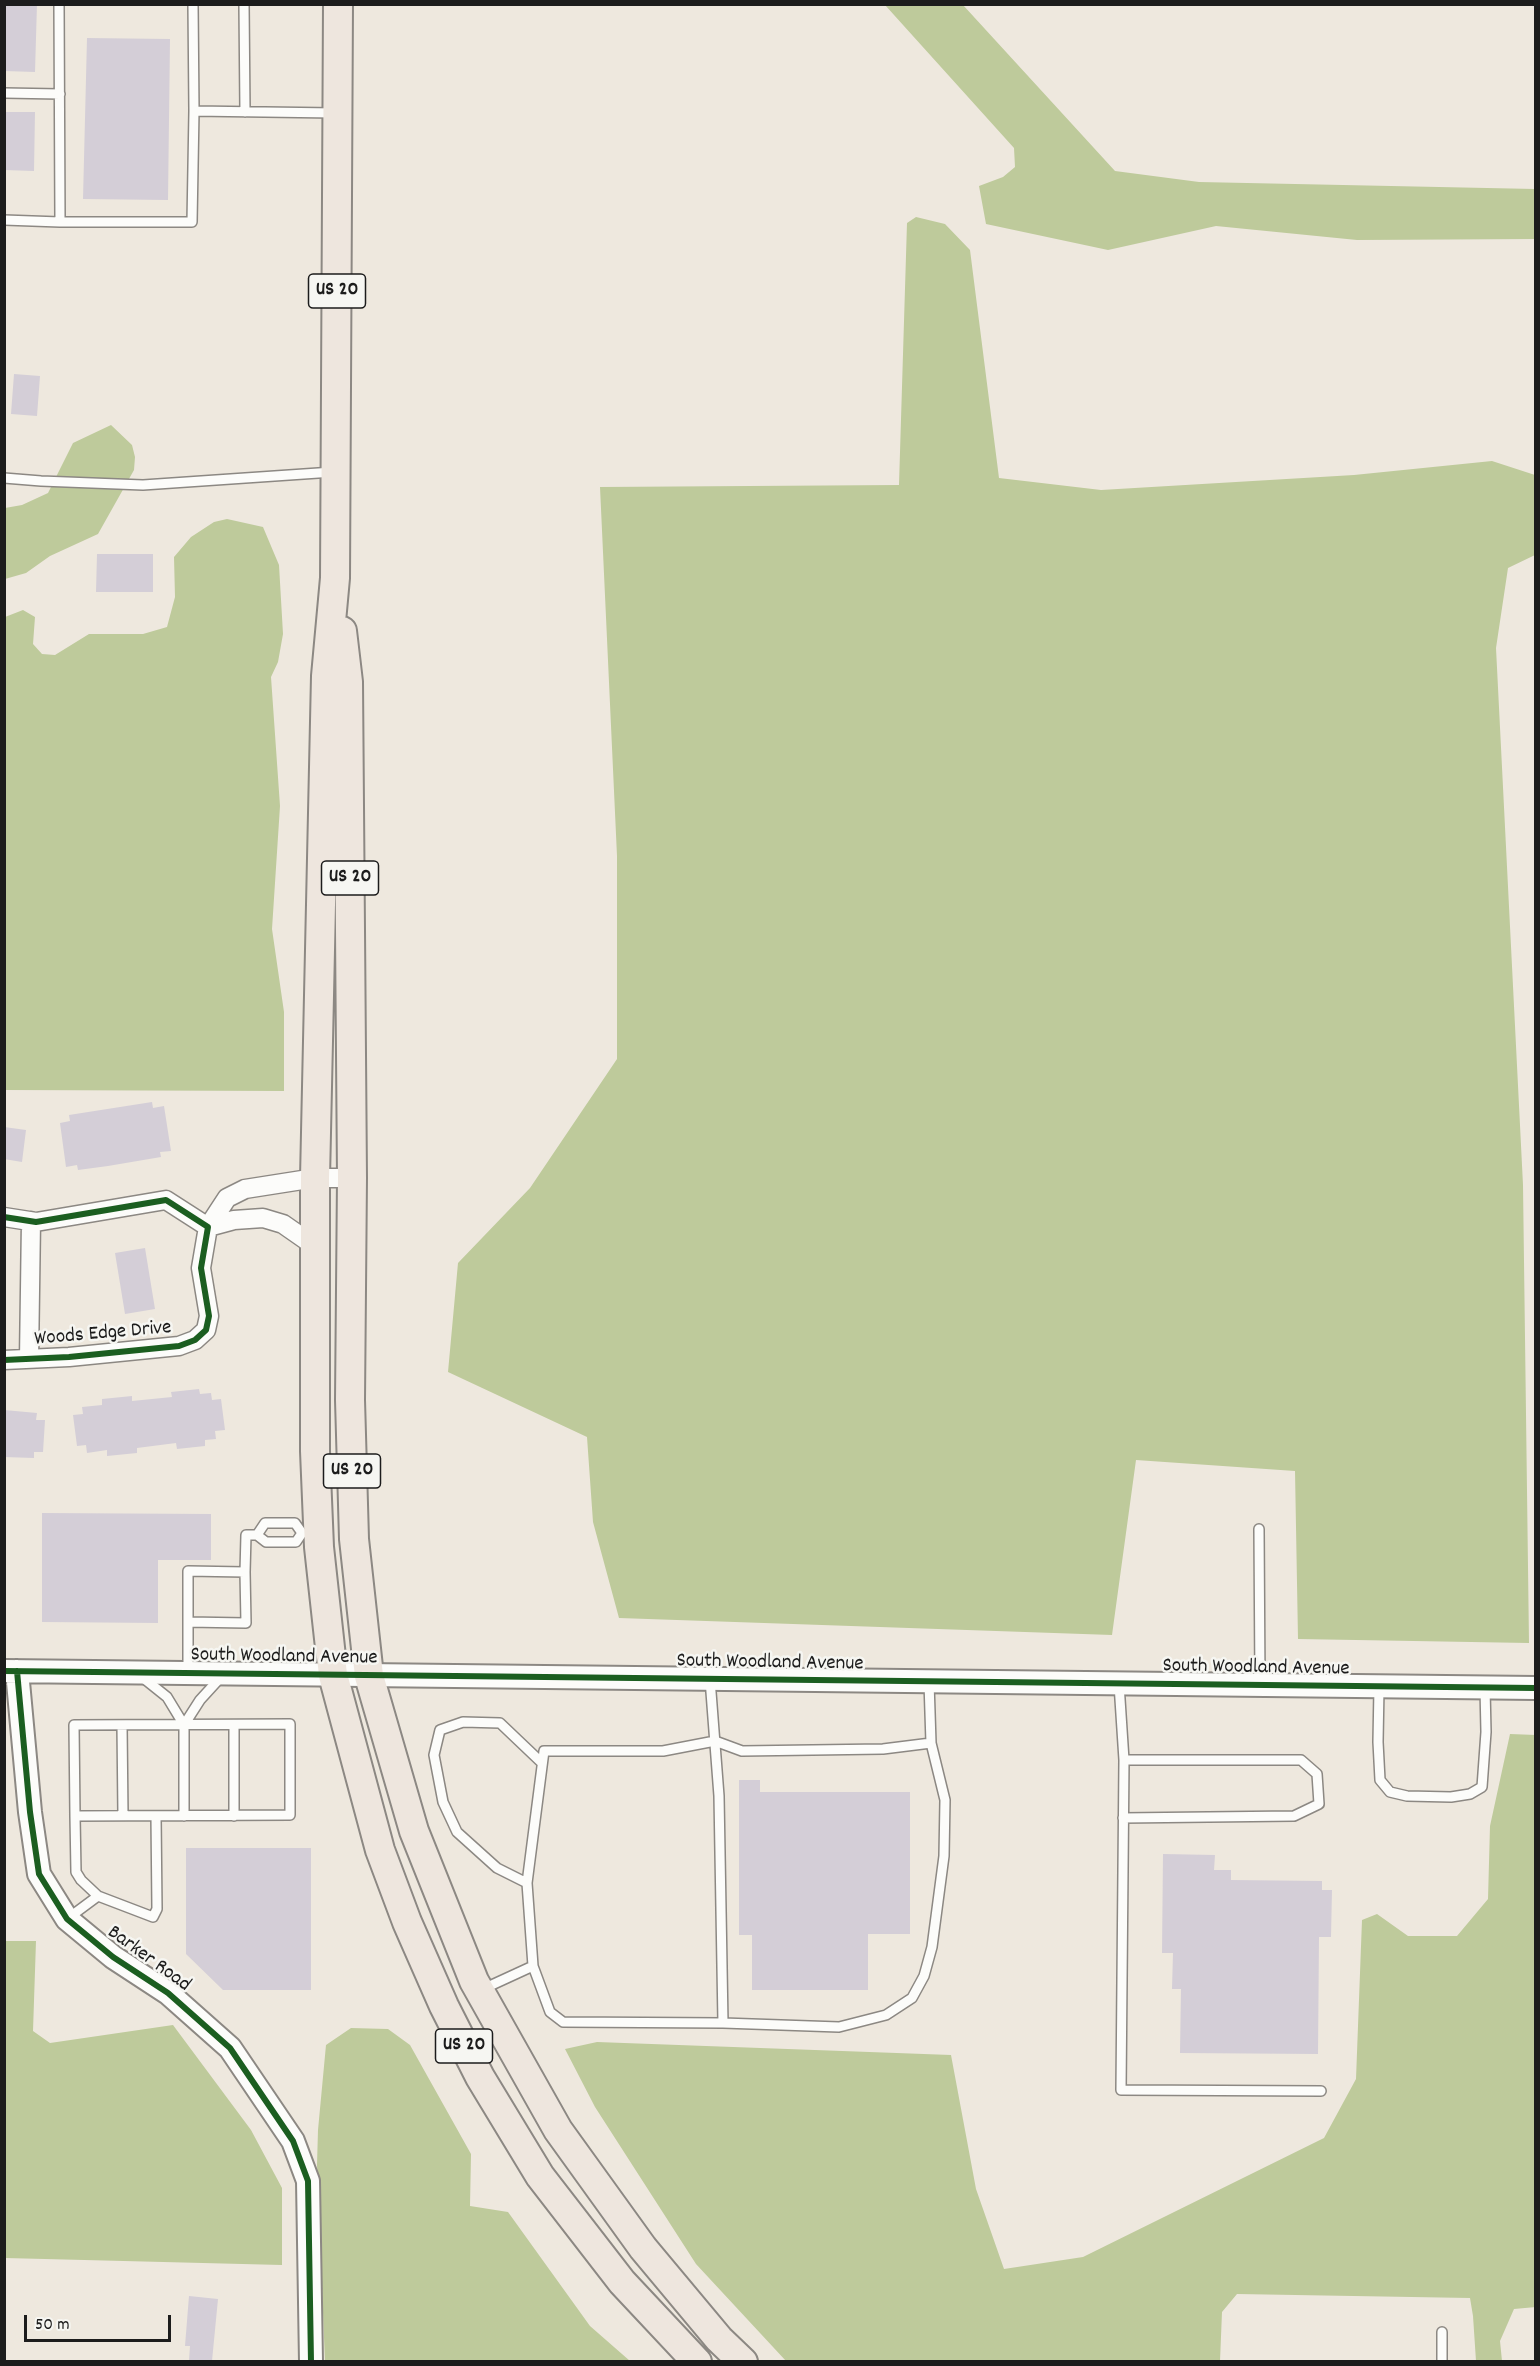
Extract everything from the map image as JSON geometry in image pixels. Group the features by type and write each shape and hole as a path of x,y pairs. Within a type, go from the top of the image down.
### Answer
{"main road":[{"name":"US 20","path":"338,4 335,578 326,676 315,1178 315,1451 311,1532 333,1675 380,1850 411,1933 444,2006 480,2077 540,2176 622,2282 697,2361"},
{"name":"US 20","path":"335,578 348,682 352,1178 350,1400 354,1539 369,1676 414,1831 480,1991 565,2139 643,2248 719,2339 743,2361"}],"street":[{"path":"208,1227 227,1198 245,1189 315,1178 352,1178"},
{"path":"4,1217 31,1221 166,1200 208,1227 234,1220 263,1218 283,1224 316,1246"},
{"path":"29,1359 31,1221"},
{"name":"Woods Edge Drive","path":"4,1360 69,1357 179,1346 195,1340 206,1330 209,1316 201,1268 208,1227"},
{"name":"South Woodland Avenue","path":"11,1671 1536,1688"},
{"name":"Barker Road","path":"11,1671 39,1874 67,1919 113,1957 168,1993 230,2049 293,2141 308,2181 311,2361"}],"lane":[{"path":"59,4 60,222"},
{"path":"4,220 192,222 193,4"},
{"path":"244,4 245,112"},
{"path":"4,93 60,94"},
{"path":"194,111 338,113"},
{"path":"4,478 143,485 336,472"},
{"path":"188,1622 246,1623 246,1535 256,1535 266,1542 296,1542 311,1532 295,1523 265,1523 256,1535"},
{"path":"1259,1529 1260,1686"},
{"path":"188,1673 188,1571 245,1572"},
{"path":"135,1672 167,1697 184,1725 184,1816"},
{"path":"184,1725 200,1700 224,1674"},
{"path":"710,1679 719,1796 723,2023"},
{"path":"929,1682 931,1743 945,1800 944,1856 932,1947 924,1976 912,1998 886,2015 840,2027 723,2023 563,2022 550,2012 533,1966 527,1883 544,1751 663,1751 715,1741 741,1751 884,1749 931,1743"},
{"path":"1119,1684 1124,1760 1121,2090 1321,2091"},
{"path":"1379,1688 1380,1780 1390,1792 1407,1796 1451,1797 1470,1794 1482,1787 1486,1732 1485,1688"},
{"path":"527,1883 497,1868 457,1832 443,1802 434,1755 440,1730 463,1722 500,1723 542,1762"},
{"path":"75,1816 290,1815 290,1724 74,1725 75,1816 76,1872 98,1896 153,1917 157,1909 156,1816"},
{"path":"122,1725 123,1816"},
{"path":"234,1725 234,1816"},
{"path":"1123,1818 1294,1816 1319,1804 1317,1774 1301,1760 1124,1760"},
{"path":"67,1919 98,1896"},
{"path":"480,1991 533,1966"},
{"path":"1442,2332 1442,2361"}],"green space":[{"path":"885,5 963,5 1115,171 1199,182 1535,189 1535,239 1357,240 1216,226 1108,250 986,224 979,186 1003,177 1015,167 1014,148"},
{"path":"916,217 945,224 970,250 999,478 1101,490 1354,475 1492,461 1535,475 1535,555 1508,568 1496,648 1523,1185 1529,1643 1298,1639 1295,1471 1136,1460 1112,1635 619,1618 593,1522 587,1437 448,1372 458,1263 530,1188 617,1059 617,856 600,487 899,485 907,223"},
{"path":"111,425 132,445 135,457 134,470 98,534 50,556 26,573 5,579 5,508 22,505 48,493 73,443"},
{"path":"227,519 263,527 279,565 283,634 278,662 271,677 280,806 272,929 284,1012 284,1091 5,1090 5,617 23,610 35,617 33,644 42,654 55,655 89,634 143,634 167,627 175,597 174,557 191,537 214,522"},
{"path":"1510,1734 1536,1735 1536,2307 1514,2309 1500,2341 1502,2361 1476,2361 1470,2298 1237,2294 1222,2312 1220,2361 786,2361 696,2264 595,2107 565,2049 597,2042 951,2055 976,2189 1004,2269 1083,2257 1324,2138 1356,2079 1362,1920 1377,1914 1408,1936 1457,1936 1488,1899 1490,1826"},
{"path":"5,1941 36,1941 33,2031 50,2043 173,2025 251,2130 282,2188 282,2265 5,2258"},
{"path":"351,2028 388,2029 410,2045 471,2154 470,2206 508,2212 590,2326 630,2361 325,2362 317,2165 318,2130 326,2045"}],"building":[{"path":"4,4 37,4 35,72 4,71"},
{"path":"87,38 170,39 168,200 83,199"},
{"path":"4,112 35,112 34,171 4,170"},
{"path":"14,374 40,376 37,416 11,414"},
{"path":"97,554 153,554 153,592 96,592"},
{"path":"152,1102 153,1108 164,1106 171,1151 160,1152 161,1157 108,1166 78,1170 77,1165 66,1167 60,1123 70,1121 69,1115"},
{"path":"4,1127 26,1130 22,1162 4,1159"},
{"path":"145,1248 155,1309 125,1314 115,1253"},
{"path":"199,1389 200,1394 211,1393 212,1400 221,1399 225,1430 215,1431 216,1439 205,1440 205,1446 177,1449 176,1443 137,1448 137,1453 107,1456 107,1450 87,1453 86,1445 77,1446 73,1415 83,1414 82,1407 102,1405 102,1399 132,1396 132,1401 172,1397 171,1392"},
{"path":"4,1410 37,1413 36,1420 45,1420 43,1452 34,1452 34,1458 4,1457"},
{"path":"42,1513 211,1514 211,1560 158,1560 158,1623 42,1622"},
{"path":"739,1780 760,1780 760,1792 910,1792 910,1934 868,1934 868,1990 752,1990 752,1935 739,1935"},
{"path":"186,1848 311,1848 311,1990 223,1990 186,1954"},
{"path":"1163,1854 1215,1855 1214,1870 1231,1870 1231,1880 1322,1881 1322,1890 1332,1890 1331,1937 1319,1937 1318,2054 1180,2053 1181,1989 1172,1989 1173,1953 1162,1953"},
{"path":"189,2296 218,2299 212,2361 189,2361 190,2346 185,2346"}],"cycle path":[{"path":"4,1217 36,1222 166,1200 208,1227 201,1268 209,1316 206,1330 195,1340 179,1346 69,1357 4,1360"},
{"path":"4,1671 1536,1688"},
{"path":"17,1671 30,1812 39,1874 67,1919 113,1957 168,1993 230,2048 293,2141 308,2181 311,2362"}]}
